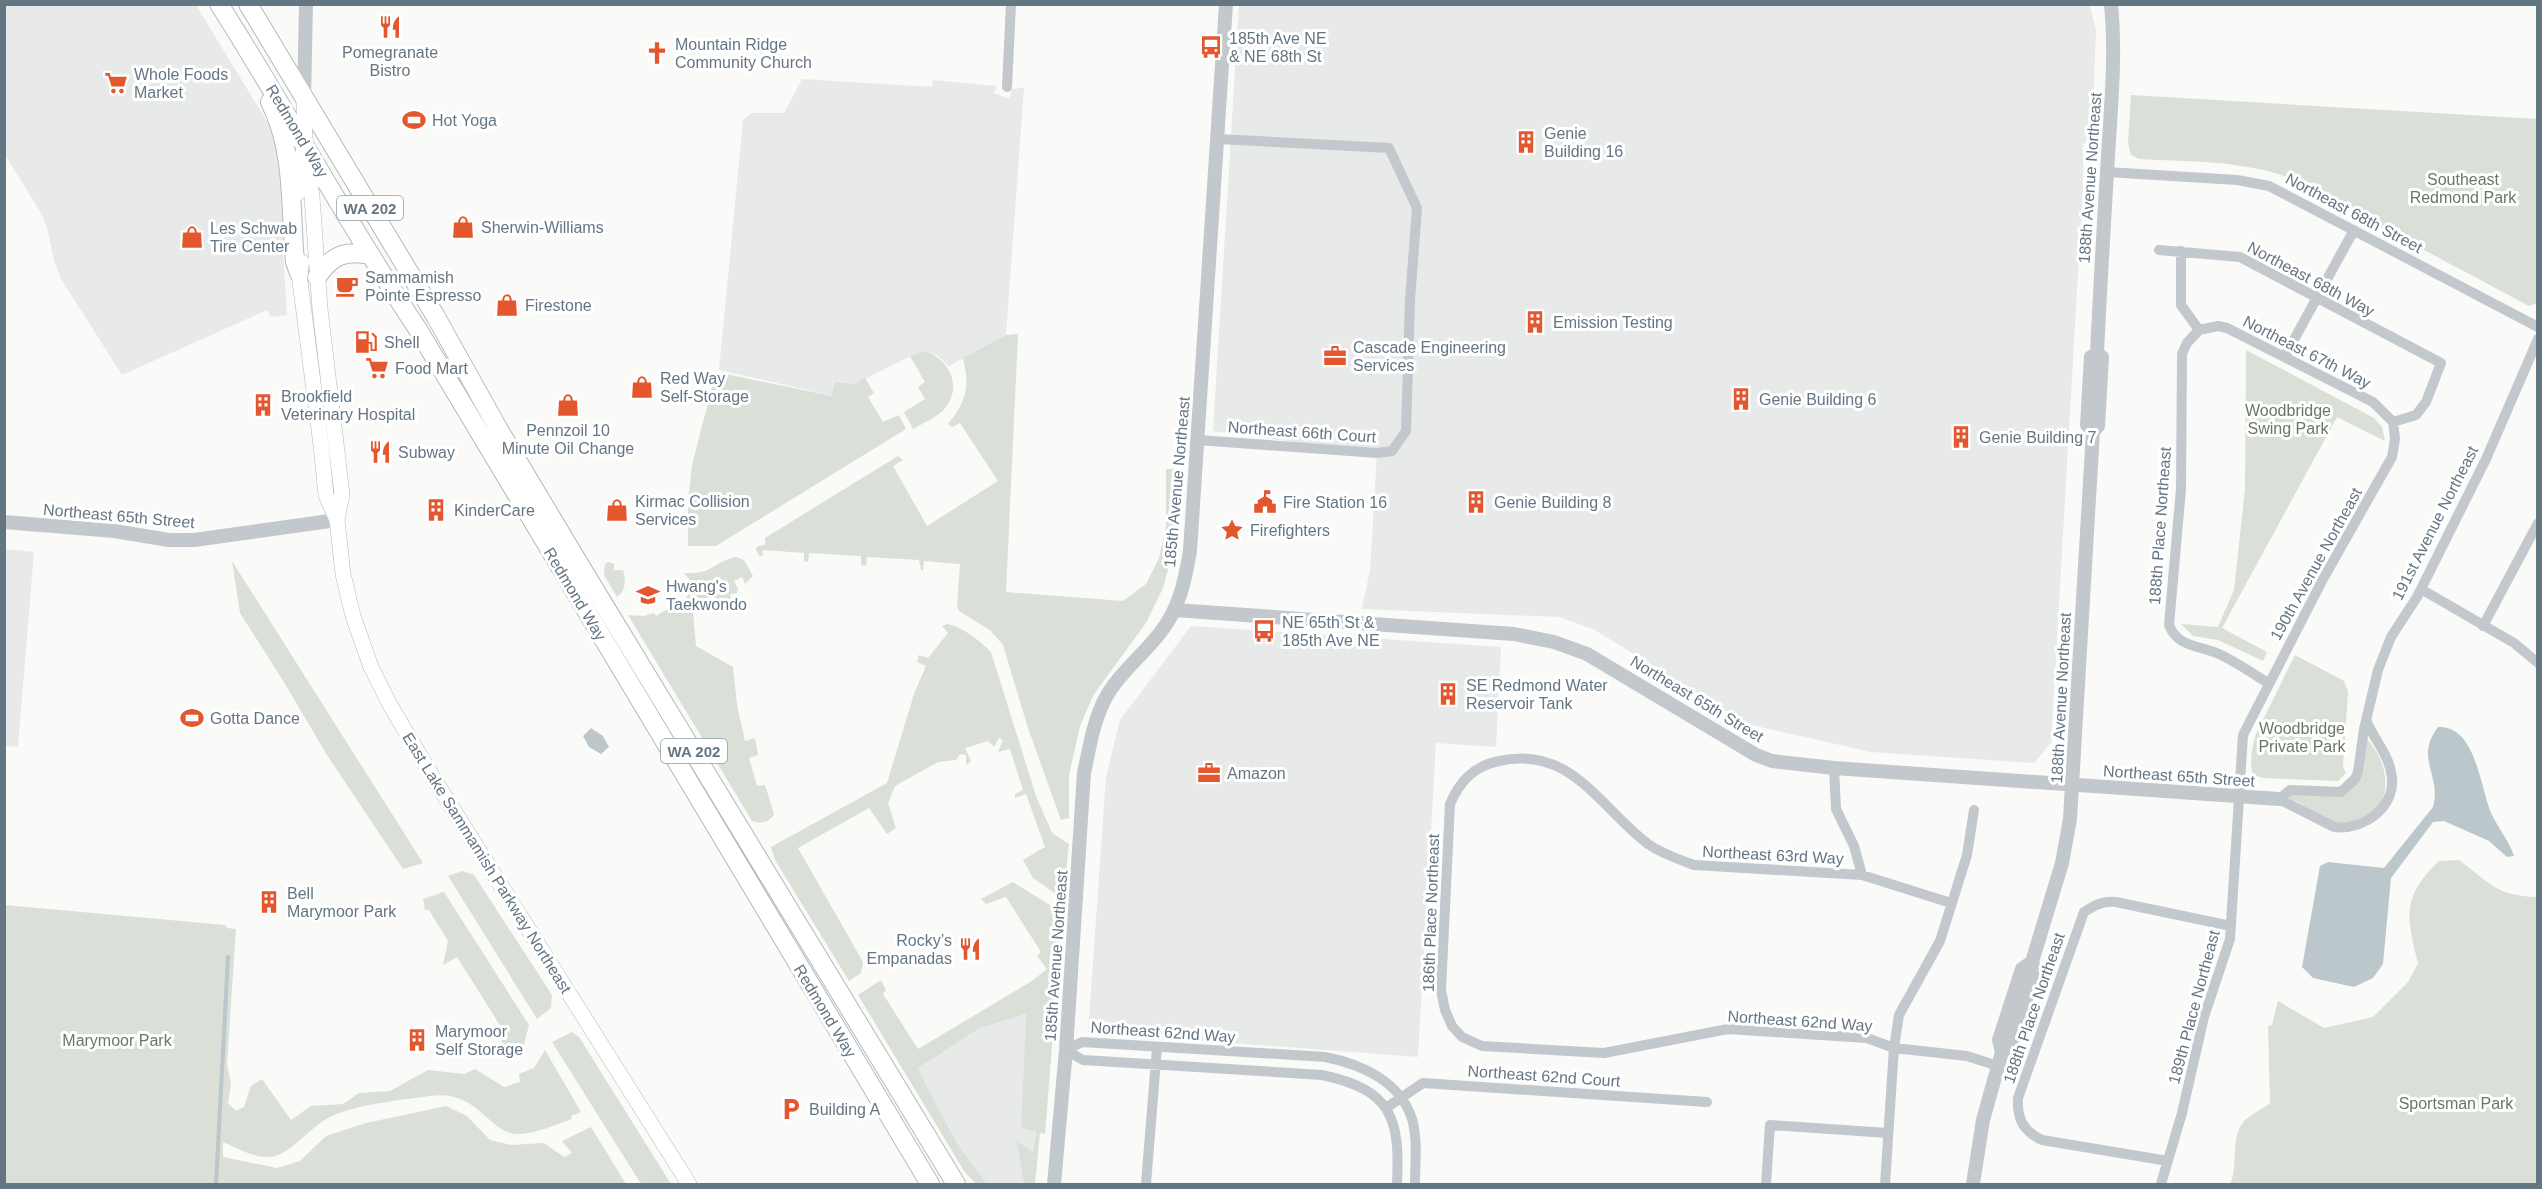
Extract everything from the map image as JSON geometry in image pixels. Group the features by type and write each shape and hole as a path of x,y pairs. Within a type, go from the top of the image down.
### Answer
{"main road":[{"name":"Redmond Way","path":"219,4 305,142 930,1185"},
{"name":"Redmond Way","path":"248,4 436,317 499,430 751,846 839,996 956,1185"},
{"path":"266,78 265,93 278,118 286,149 295,262 299,273"},
{"name":"East Lake Sammamish Parkway Northeast","path":"304,99 305,142 312,197 317,277 342,494 337,520 343,574 353,616 371,667 390,705 689,1185"},
{"name":"East Lake Sammamish Parkway Northeast","path":"305,142 298,175 302,262 299,273 326,495 337,520"},
{"path":"317,277 325,265 342,253 357,252 371,255"},
{"path":"436,362 458,382 475,411 499,430"}],"street":[{"path":"304,99 306,4"},
{"path":"1007,87 1011,4"},
{"name":"185th Avenue Northeast","path":"1054,1185 1066,1050 1084,773 1092,736 1104,701 1123,674 1160,633 1175,610 1185,583 1190,551 1226,4"},
{"name":"188th Avenue Northeast","path":"1973,1185 1983,1120 2002,1052 2010,1045 2035,972 2032,962 2062,863 2072,785 2093,431 2098,426 2102,357 2097,354 2113,86 2114,32 2110,4"},
{"name":"Northeast 66th Court","path":"1198,441 1377,453 1392,451 1406,431 1410,300 1417,208 1389,148 1218,140"},
{"name":"Northeast 68th Street","path":"2107,172 2254,182 2285,193 2538,327"},
{"path":"2285,356 2354,230"},
{"name":"Northeast 68th Way","path":"2159,250 2240,257 2441,363 2426,402 2416,415 2393,422"},
{"path":"2181,251 2181,305 2199,330"},
{"name":"Northeast 67th Way","path":"2199,330 2218,326 2227,328 2373,402 2393,422"},
{"name":"188th Place Northeast","path":"2199,330 2187,343 2182,354 2181,489 2169,624 2171,631 2187,645 2221,655 2268,683"},
{"name":"191st Avenue Northeast","path":"2279,799 2290,790 2341,792 2358,772 2364,729 2378,669 2386,648 2421,589 2486,459 2538,339"},
{"name":"190th Avenue Northeast","path":"2240,797 2243,735 2323,579 2392,457 2395,439 2393,422"},
{"name":"Northeast 65th Street","path":"4,522 114,531 169,540 194,540 337,520"},
{"path":"2483,626 2538,523"},
{"path":"2421,589 2514,643 2538,663"},
{"name":"Northeast 65th Street","path":"1175,610 1514,633 1554,642 1587,654 1756,755 1773,761 1834,768 2279,799"},
{"path":"2279,799 2334,827 2358,825 2376,815 2388,800 2392,774 2367,722"},
{"name":"Northeast 63rd Way","path":"1517,757 1547,762 1565,769 1584,782 1649,844 1670,857 1694,865 1862,875 1951,903"},
{"name":"186th Place Northeast","path":"1517,757 1492,762 1473,771 1457,788 1450,804 1442,990 1445,1010 1452,1026 1462,1037 1482,1046 1527,1049"},
{"path":"1834,768 1836,809 1854,846 1862,875"},
{"name":"189th Place Northeast","path":"2161,1185 2204,1017 2227,949 2231,926 2240,797"},
{"path":"1885,1185 1894,1048 1899,1015 1940,941 1967,855 1974,810"},
{"name":"188th Place Northeast","path":"2168,1161 2042,1140 2032,1135 2023,1126 2017,1113 2018,1098 2084,912 2094,905 2116,902 2231,926"},
{"name":"Northeast 62nd Way","path":"1527,1049 1604,1053 1728,1029 1867,1038 1894,1048 1967,1056 1998,1066"},
{"name":"Northeast 62nd Way","path":"1066,1050 1082,1042 1325,1057 1363,1067 1383,1079 1400,1097"},
{"path":"1146,1185 1157,1048"},
{"name":"Northeast 62nd Way","path":"1066,1050 1083,1059 1322,1075 1341,1079 1359,1087 1386,1108"},
{"name":"Northeast 62nd Court","path":"1386,1108 1423,1083 1707,1102"},
{"path":"1400,1097 1412,1118 1416,1144 1414,1185"},
{"path":"1386,1108 1395,1124 1399,1146 1397,1185"},
{"path":"1766,1185 1770,1125 1888,1133"}],"shaded area":[{"path":"5,5 196,5 277,138 283,166 283,250 287,315 271,317 267,310 122,375 61,279 41,213 5,155"},
{"path":"1239,5 2090,5 2096,31 2092,138 2083,144 2083,186 2051,743 2034,763 1871,752 1747,724 1595,630 1559,617 1362,609 1370,570 1377,453 1213,431"},
{"path":"802,79 932,87 933,80 997,86 994,93 1010,99 1011,89 1024,88 1006,335 949,366 937,355 925,351 855,384 835,382 833,396 719,370 743,120 751,113 784,113"},
{"path":"5,549 34,552 18,747 5,746"},
{"path":"1191,626 1501,647 1496,747 1436,743 1418,1057 1088,1032 1106,777 1120,720"},
{"path":"2438,727 2451,729 2461,736 2469,747 2492,815 2514,856 2507,857 2489,841 2444,821 2433,822 2391,878 2383,964 2373,978 2354,987 2313,978 2302,967 2320,866 2328,862 2384,868 2433,807 2435,796 2428,748"},
{"path":"591,728 603,736 609,747 601,754 589,747 583,736"},
{"path":"1026,1014 1021,1126 1036,1132 1033,1152 1018,1142 1024,1184 987,1184 975,1170 939,1111 918,1068 980,1028"}],"green space":[{"name":"Southeast Redmond Park","path":"2131,95 2537,119 2537,303 2529,306 2287,177 2251,167 2139,159 2131,155 2128,143"},
{"path":"1018,334 1006,592 1123,601 1146,584 1159,558 1166,526 1166,469 1182,469 1175,543 1163,588 1146,623 1094,694 1080,726 1069,775 1069,818 1061,820 1028,728 1003,645 990,630 959,611 957,606 960,564 924,561 923,570 921,570 919,560 867,557 866,566 861,565 861,556 809,553 808,562 804,561 804,553 763,550 762,556 759,556 756,549 758,546 765,545 765,538 898,456 903,460 893,466 927,526 998,481 960,423 952,427 948,424 959,408 965,393 966,378 963,358 1006,335"},
{"name":"Woodbridge Swing Park","path":"2246,350 2374,418 2382,427 2385,441 2337,417 2222,628 2267,652 2263,661 2218,640 2193,636 2181,624 2218,627 2234,590 2245,489"},
{"path":"925,351 941,360 947,367 953,382 953,391 942,411 913,429 904,412 925,399 918,387 925,382 910,356"},
{"path":"716,372 832,396 835,382 855,384 865,378 874,393 868,397 883,422 899,415 906,429 716,546 688,546 688,503 692,465"},
{"path":"736,557 744,560 753,576 745,584 742,577 734,581 738,589 737,593 730,594 731,600 692,601 696,646 733,667 737,705 745,741 755,738 758,755 749,758 757,786 765,785 774,814 767,821 761,822 752,821 628,615 644,616 654,613 656,616 685,599 695,586 684,573 701,572"},
{"path":"232,561 423,863 403,869 327,755 240,613"},
{"path":"609,562 614,564 614,570 623,570 624,574 624,588 617,597 604,575 605,564"},
{"path":"947,624 971,635 991,652 1036,796 1052,833 1069,844 1063,899 1033,878 1023,860 1045,847 1026,794 1015,798 1015,794 1023,790 1010,749 998,752 1003,740 999,738 994,747 988,741 965,748 971,761 966,765 966,755 960,754 956,760 938,762 895,786 888,803 896,828 887,834 869,808 798,848 863,962 861,973 849,981 775,860 771,847 887,783 914,694 926,666 917,662 919,655 928,658 948,633 942,626"},
{"name":"Woodbridge Private Park","path":"2295,655 2344,681 2348,692 2343,767 2346,773 2338,781 2263,778 2253,775 2251,765 2256,734"},
{"path":"2367,739 2382,765 2385,779 2380,805 2372,814 2359,821 2334,822 2287,799 2287,794 2336,796 2359,782 2364,767"},
{"name":"Sportsman Park","path":"2459,860 2502,891 2537,897 2537,1184 2230,1184 2233,1177 2238,1131 2244,1121 2270,1101 2268,1026 2272,1025 2278,1001 2324,1028 2373,1017 2408,982 2418,963 2411,933 2410,908 2418,885 2439,861"},
{"path":"462,871 474,875 552,995 551,1008 537,1019 448,876"},
{"path":"1013,882 1048,904 1063,909 1045,1134 1040,1133 1035,1184 1024,1184 1017,1141 1033,1152 1036,1132 1021,1127 1026,1014 980,1028 918,1068 949,1128 987,1184 976,1184 964,1171 858,995 881,980 886,990 883,994 918,1049 1032,981 1047,969 1037,956 1041,952 1006,897 986,904 981,899"},
{"path":"444,892 529,1025 522,1052 514,1055 505,1051 501,1039 503,1030 457,957 443,965 448,941 429,910 425,910 423,899"},
{"name":"Marymoor Park","path":"5,905 225,925 227,928 236,929 227,1064 231,1083 228,1103 236,1111 244,1107 251,1086 262,1079 291,1120 311,1106 343,1104 359,1093 390,1091 428,1070 464,1074 475,1069 504,1087 520,1082 519,1074 534,1068 545,1050 581,1112 571,1116 572,1119 519,1134 499,1128 472,1105 461,1099 430,1096 375,1104 333,1115 288,1150 275,1156 262,1157 223,1142 223,1157 277,1168 300,1161 326,1136 366,1123 446,1106 467,1116 490,1140 511,1145 544,1143 564,1157 572,1153 562,1141 591,1127 626,1184 5,1184"},
{"path":"572,1032 579,1037 671,1184 641,1184 552,1042"}],"waterway":[{"path":"216,1184 228,957"}],"place":[{"name":"Pomegranate Bistro","path":"390,27"},
{"name":"185th Ave NE & NE 68th St","path":"1211,47"},
{"name":"Mountain Ridge Community Church","path":"657,53"},
{"name":"Whole Foods Market","path":"116,83"},
{"name":"Hot Yoga","path":"414,120"},
{"name":"Genie Building 16","path":"1526,142"},
{"name":"Sherwin-Williams","path":"463,227"},
{"name":"Les Schwab Tire Center","path":"192,237"},
{"name":"Sammamish Pointe Espresso","path":"347,286"},
{"name":"Firestone","path":"507,305"},
{"name":"Emission Testing","path":"1535,322"},
{"name":"Shell","path":"366,342"},
{"name":"Cascade Engineering Services","path":"1335,356"},
{"name":"Food Mart","path":"377,368"},
{"name":"Red Way Self-Storage","path":"642,387"},
{"name":"Genie Building 6","path":"1741,399"},
{"name":"Brookfield Veterinary Hospital","path":"263,405"},
{"name":"Pennzoil 10 Minute Oil Change","path":"568,405"},
{"name":"Genie Building 7","path":"1961,437"},
{"name":"Subway","path":"380,452"},
{"name":"Fire Station 16","path":"1265,502"},
{"name":"Genie Building 8","path":"1476,502"},
{"name":"KinderCare","path":"436,510"},
{"name":"Kirmac Collision Services","path":"617,510"},
{"name":"Firefighters","path":"1232,530"},
{"name":"Hwang's Taekwondo","path":"648,595"},
{"name":"NE 65th St & 185th Ave NE","path":"1264,631"},
{"name":"SE Redmond Water Reservoir Tank","path":"1448,694"},
{"name":"Gotta Dance","path":"192,718"},
{"name":"Amazon","path":"1209,773"},
{"name":"Bell Marymoor Park","path":"269,902"},
{"name":"Rocky’s Empanadas","path":"970,949"},
{"name":"Marymoor Self Storage","path":"417,1040"},
{"name":"Building A","path":"791,1109"}]}
